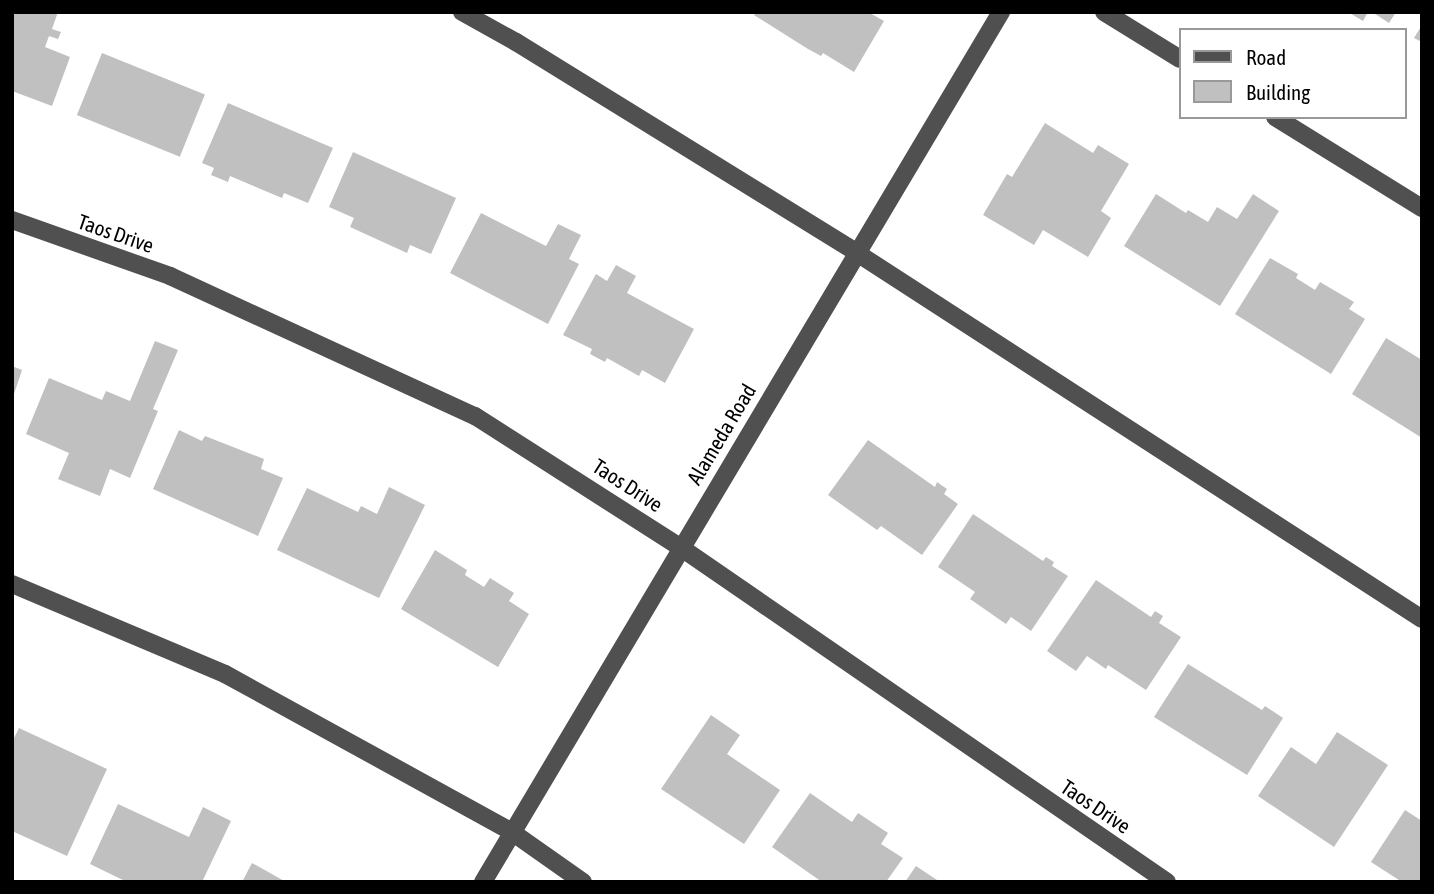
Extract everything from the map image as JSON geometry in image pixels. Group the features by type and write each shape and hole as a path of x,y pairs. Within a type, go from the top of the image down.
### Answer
{"street":[{"path":"462,12 528,49 857,253 1422,619"},
{"name":"Alameda Road","path":"483,882 680,547 1001,12"},
{"path":"1104,12 1178,58"},
{"path":"1278,119 1422,208"},
{"name":"Taos Drive","path":"12,220 170,276 475,415 680,547 1167,882"},
{"path":"12,584 225,674 512,832 583,882"}],"building":[{"path":"12,12 58,12 52,29 61,32 58,39 49,36 45,47 70,57 52,106 12,91"},
{"path":"756,12 868,12 884,21 854,72 823,53 821,56 808,49 754,15"},
{"path":"1348,12 1368,12 1363,21"},
{"path":"1372,12 1396,12 1389,23"},
{"path":"1422,25 1422,42 1414,38"},
{"path":"102,53 205,95 180,157 77,115"},
{"path":"228,103 333,148 308,203 284,193 282,198 230,176 228,182 211,175 214,168 202,163"},
{"path":"1045,123 1093,153 1098,145 1129,164 1101,211 1111,218 1088,257 1043,230 1034,245 983,215 1007,174 1012,177"},
{"path":"353,152 456,198 431,254 410,245 407,253 350,227 354,218 329,207"},
{"path":"1156,194 1186,213 1188,210 1208,222 1217,207 1237,219 1253,194 1279,211 1220,306 1124,246"},
{"path":"481,213 546,246 558,224 581,235 569,259 579,264 548,324 450,273"},
{"path":"1270,258 1298,274 1296,278 1315,290 1320,282 1354,302 1349,309 1365,319 1331,374 1235,314"},
{"path":"616,265 636,276 627,293 694,329 665,383 642,370 639,376 607,358 605,362 590,354 592,349 563,335 596,274 607,281"},
{"path":"1386,338 1422,360 1422,438 1352,394"},
{"path":"155,341 178,350 153,409 158,411 130,478 110,469 100,496 58,479 69,453 26,434 49,378 102,400 106,391 130,401"},
{"path":"12,366 22,370 13,397 12,397"},
{"path":"179,430 202,441 205,436 264,459 261,469 283,478 258,536 153,489"},
{"path":"868,440 935,487 937,482 947,489 944,494 958,504 922,555 881,526 877,530 828,495"},
{"path":"389,487 425,505 379,598 277,550 307,488 358,512 361,506 377,514"},
{"path":"973,514 1043,561 1046,557 1054,562 1052,566 1068,576 1031,631 1011,617 1006,624 970,599 975,592 938,567"},
{"path":"435,550 467,570 465,575 484,587 490,578 514,593 509,601 529,614 498,667 401,609"},
{"path":"1096,580 1151,617 1155,611 1163,616 1159,623 1181,637 1146,690 1108,665 1106,669 1087,656 1076,671 1047,651"},
{"path":"1188,664 1262,710 1265,706 1283,718 1247,775 1154,717"},
{"path":"711,715 740,735 727,754 780,790 744,844 661,789"},
{"path":"19,728 107,769 67,856 12,831 12,742"},
{"path":"1337,732 1388,765 1334,847 1258,796 1291,747 1316,764"},
{"path":"810,793 852,822 858,813 888,833 881,844 903,858 886,882 822,882 772,847"},
{"path":"118,804 189,837 203,807 231,821 202,882 127,882 90,864"},
{"path":"1405,810 1422,821 1422,882 1402,882 1371,862"},
{"path":"252,863 286,882 242,882"},
{"path":"916,866 940,882 905,882"}]}
